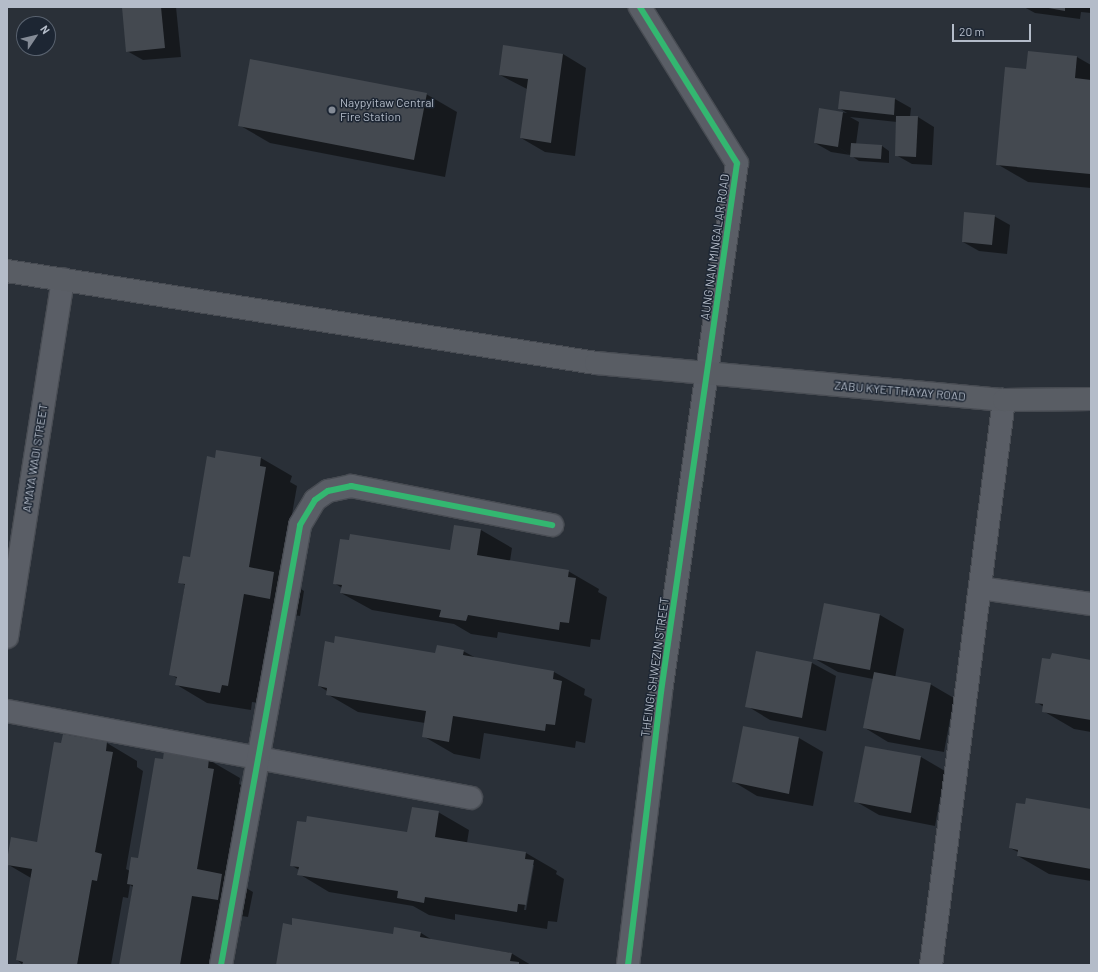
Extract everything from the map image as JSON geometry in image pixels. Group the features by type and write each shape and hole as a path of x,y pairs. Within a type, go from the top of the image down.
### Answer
{"main road":[{"name":"ZABU KYETTHAYAY ROAD","path":"7,271 596,363 1004,400 1091,399"}],"street":[{"name":"AUNG NAN MINGALAR ROAD","path":"640,7 737,163 709,373"},
{"name":"AMAYA WADI STREET","path":"7,637 63,279"},
{"name":"THEINGI SHWEZIN STREET","path":"628,965 661,692 709,373"},
{"path":"931,965 1004,400"},
{"path":"221,965 300,524 315,500 328,491 351,486 552,525"},
{"path":"980,588 1091,604"},
{"path":"7,711 471,798"}],"building":[{"path":"122,7 161,7 165,48 126,52"},
{"path":"1043,7 1065,7 1065,11"},
{"path":"503,45 563,54 551,143 520,138 528,79 499,75"},
{"path":"1028,51 1077,56 1075,78 1091,80 1090,174 996,165 1005,67 1026,69"},
{"name":"Naypyitaw Central Fire Station","path":"250,59 427,93 414,160 238,126"},
{"path":"840,91 895,98 894,115 838,109"},
{"path":"819,108 843,112 838,147 814,143"},
{"path":"896,116 918,116 916,157 895,156"},
{"path":"851,143 882,145 881,159 850,157"},
{"path":"964,212 995,215 992,245 962,242"},
{"path":"216,450 261,457 260,466 266,467 249,567 274,572 270,599 244,594 228,686 222,685 220,693 175,685 177,677 169,675 185,584 178,583 183,556 190,557 207,456 215,458"},
{"path":"454,525 481,529 477,555 569,570 568,577 576,578 569,623 560,622 559,630 468,615 466,621 439,617 441,610 340,593 342,585 333,584 340,539 349,540 350,534 450,550"},
{"path":"824,603 880,614 870,670 813,659"},
{"path":"335,636 435,653 437,645 464,650 463,655 554,671 553,679 562,681 555,725 546,724 545,731 453,716 449,742 422,737 426,711 326,695 327,688 318,686 325,641 334,643"},
{"path":"756,651 812,662 802,718 745,707"},
{"path":"1052,653 1091,660 1091,720 1042,712 1043,704 1035,703 1042,658 1050,659"},
{"path":"874,672 931,683 920,740 863,728"},
{"path":"743,726 799,737 789,794 732,782"},
{"path":"63,734 107,742 106,751 113,752 95,852 102,854 97,881 92,880 77,965 22,965 23,962 16,960 32,869 7,865 11,837 37,842 54,742 61,743"},
{"path":"865,746 921,756 911,813 854,802"},
{"path":"164,751 209,759 208,768 214,769 197,869 222,874 218,900 192,896 180,965 119,965 133,885 127,884 131,857 138,858 155,758 163,759"},
{"path":"1026,798 1091,809 1091,869 1017,856 1018,850 1009,848 1016,803 1025,804"},
{"path":"412,807 439,811 435,837 526,852 525,859 534,860 526,905 518,904 517,912 425,897 424,903 397,898 398,891 297,875 299,867 290,866 297,821 306,822 307,816 407,832"},
{"path":"292,918 393,934 394,927 421,932 420,937 512,953 510,961 519,962 519,965 276,965 283,923 292,925"}],"cycle path":[{"path":"628,965 661,692 737,163 640,7"},
{"path":"221,965 300,525 315,500 328,491 351,486 552,525"}],"place":[{"name":"Naypyitaw Central Fire Station","path":"332,110"}]}
